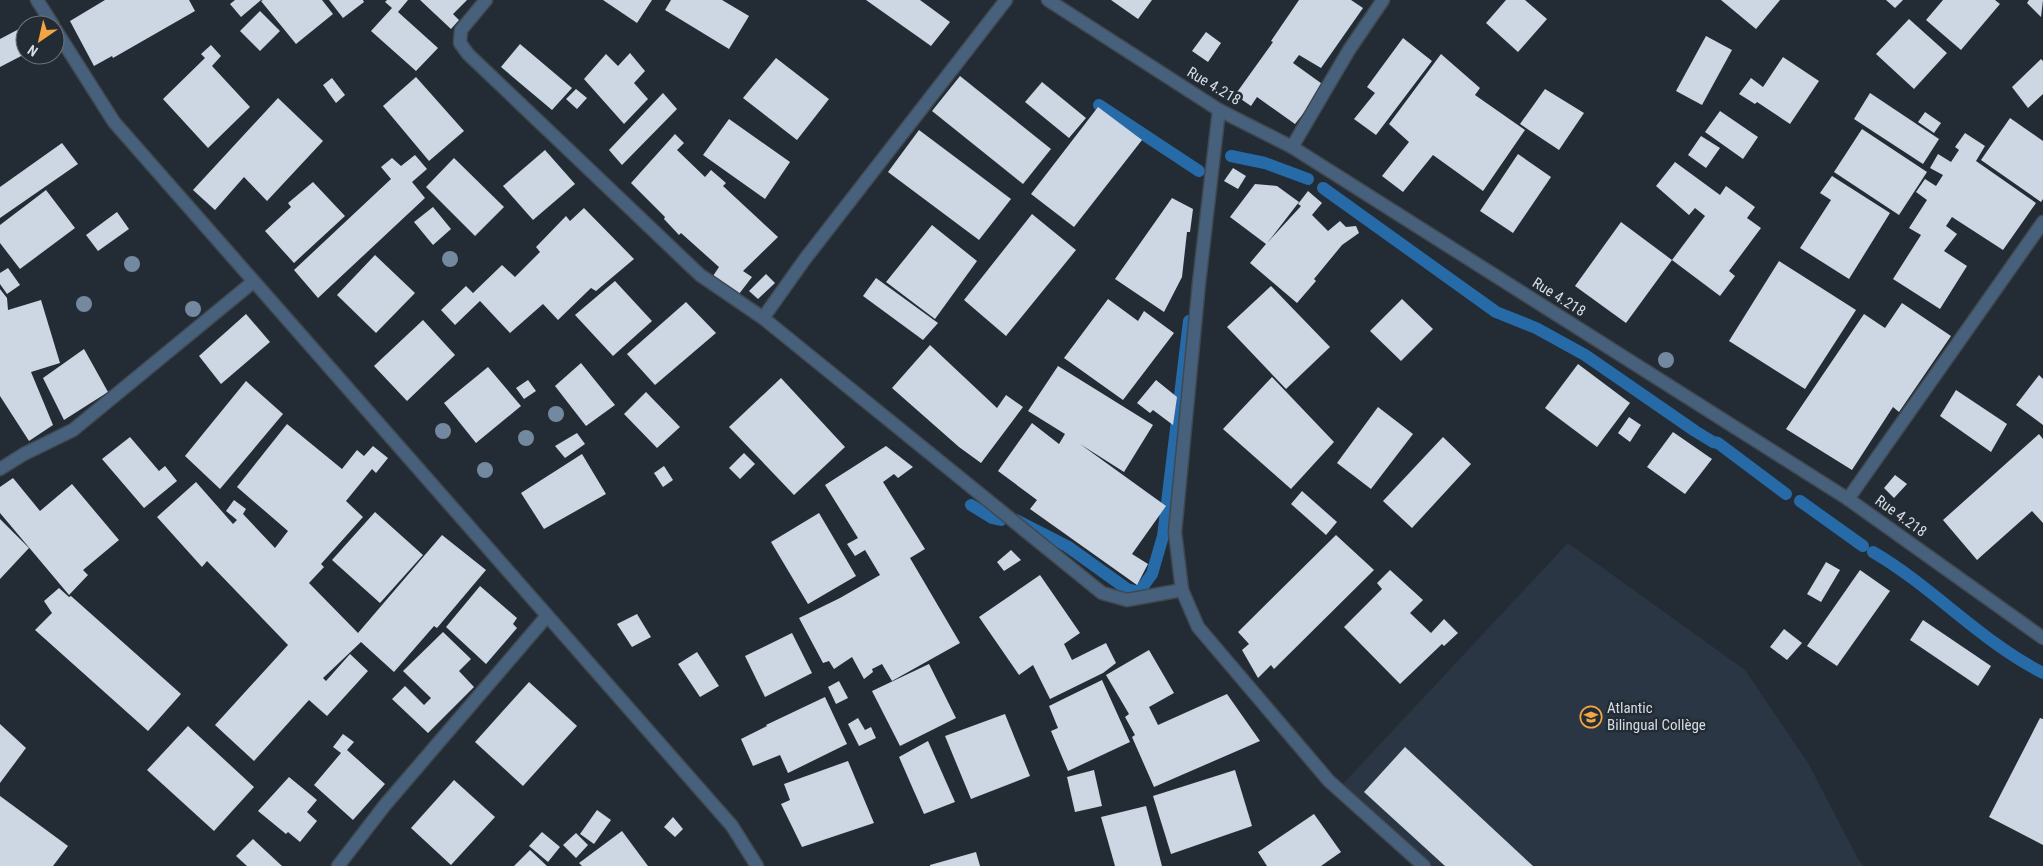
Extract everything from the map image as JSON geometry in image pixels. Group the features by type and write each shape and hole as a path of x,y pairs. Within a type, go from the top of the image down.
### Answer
{"street":[{"path":"37,0 47,15"},
{"path":"486,0 462,30 460,43 468,54 700,275 762,318 1102,593 1127,600 1182,590"},
{"path":"762,318 1006,0"},
{"name":"Rue 4.218","path":"1048,0 1219,110 1292,148 1848,499 2043,638"},
{"path":"1292,148 1349,50 1383,0"},
{"path":"65,45 114,122 732,826 757,866"},
{"path":"1219,110 1199,283 1175,532 1182,590 1198,626 1329,781 1424,866"},
{"path":"1848,499 2043,222"},
{"path":"0,469 24,454 73,430 253,282"},
{"path":"338,866 385,805 547,616"}],"shaded area":[{"name":"Atlantic Bilingual Collège","path":"1568,543 1745,670 1808,763 1859,861 1864,866 1429,866 1341,786"}],"building":[{"path":"105,0 189,0 195,11 113,58 112,56 94,66 70,21"},
{"path":"235,0 261,0 241,17 230,4"},
{"path":"322,0 333,14 296,44 261,1"},
{"path":"329,0 363,0 364,2 343,18"},
{"path":"387,0 408,0 398,12 438,48 416,71 371,31 392,8 385,2"},
{"path":"420,0 467,0 453,14 459,20 451,29"},
{"path":"603,0 652,0 637,23"},
{"path":"671,0 722,0 749,16 729,49 665,10"},
{"path":"866,0 920,0 950,22 931,46"},
{"path":"1111,0 1152,0 1138,19"},
{"path":"1299,0 1351,0 1363,8 1321,68 1299,55 1293,63 1325,86 1295,124 1257,97 1251,106 1235,95 1273,42 1271,41"},
{"path":"1506,0 1525,0 1547,19 1518,52 1486,23"},
{"path":"1721,0 1780,0 1756,29"},
{"path":"1886,0 1903,0 1895,8"},
{"path":"1943,0 1995,0 2000,4 1961,50 1926,20"},
{"path":"2029,0 2043,0 2041,17 2027,3"},
{"path":"260,11 280,31 260,51 240,31"},
{"path":"1909,19 1947,53 1914,89 1876,54"},
{"path":"15,31 15,59 0,67 0,39"},
{"path":"1206,32 1221,43 1208,62 1192,51"},
{"path":"1706,36 1732,50 1702,105 1676,91"},
{"path":"1403,38 1432,61 1376,135 1354,119 1375,93 1367,87"},
{"path":"520,44 572,88 552,110 501,67"},
{"path":"211,45 221,56 212,66 250,107 208,148 163,99 205,58 201,54"},
{"path":"630,53 645,71 634,83 648,99 624,124 584,79 606,54 618,66"},
{"path":"1441,54 1480,88 1475,95 1525,130 1483,191 1433,155 1403,192 1382,176 1409,142 1389,124"},
{"path":"1783,57 1819,81 1790,124 1757,102 1755,104 1739,94 1751,78 1763,87"},
{"path":"776,58 829,99 797,140 743,98"},
{"path":"2041,59 2043,61 2043,94 2028,108 2012,87"},
{"path":"960,76 1051,149 1023,184 932,111"},
{"path":"416,77 464,131 429,161 383,106"},
{"path":"332,78 345,95 336,103 323,85"},
{"path":"1042,82 1086,118 1069,138 1025,102"},
{"path":"576,89 587,98 577,109 566,99"},
{"path":"1545,89 1584,113 1559,150 1520,124"},
{"path":"663,93 677,109 622,165 609,150"},
{"path":"1870,93 1939,139 1923,164 1854,119"},
{"path":"278,98 323,141 267,201 244,177 215,210 193,190"},
{"path":"1098,107 1142,140 1074,227 1031,194"},
{"path":"1720,111 1758,137 1743,159 1705,132"},
{"path":"1925,112 1941,123 1934,133 1918,122"},
{"path":"2010,118 2043,141 2043,199 2041,202 1981,160"},
{"path":"729,119 790,162 765,199 703,155"},
{"path":"1862,129 1927,172 1899,215 1834,172"},
{"path":"919,130 1011,199 979,240 888,172"},
{"path":"1965,133 1985,146 1976,161 2036,203 2003,250 1952,217 1946,226 1957,234 1944,251 1967,266 1940,309 1893,279 1921,235 1909,228 1927,200 1916,192 1925,179 1936,186 1943,175 1930,168 1938,154 1951,162 1959,150 1955,147"},
{"path":"675,134 684,143 677,150 705,177 711,170 726,183 723,186 778,237 743,271 752,277 739,294 713,276 719,267 681,233 679,235 664,219 665,217 631,183"},
{"path":"1701,136 1720,148 1706,168 1688,155"},
{"path":"62,143 78,164 0,218 0,187"},
{"path":"545,150 575,184 533,220 503,186"},
{"path":"1518,154 1551,177 1513,233 1480,211"},
{"path":"415,155 427,169 412,182 425,198 318,298 294,270 391,179 381,167 392,158 401,166"},
{"path":"454,158 504,207 475,236 426,187"},
{"path":"1675,162 1720,195 1726,186 1755,207 1747,218 1761,228 1729,271 1735,276 1720,296 1672,260 1705,216 1695,208 1689,215 1656,186"},
{"path":"1233,168 1246,176 1238,189 1224,181"},
{"path":"1832,176 1890,213 1849,279 1800,248 1831,200 1820,193"},
{"path":"313,182 345,216 294,263 265,231 291,207 288,203"},
{"path":"1255,184 1277,186 1299,202 1268,242 1301,206 1298,204 1308,191 1322,203 1312,215 1328,231 1340,221 1346,227 1356,226 1359,233 1342,245 1314,279 1316,281 1297,303 1250,263 1266,244 1230,217"},
{"path":"46,190 75,228 20,269 0,243 0,225"},
{"path":"1172,198 1193,209 1190,232 1187,232 1182,277 1164,312 1115,279"},
{"path":"433,207 451,229 433,245 414,222"},
{"path":"584,208 634,259 596,291 591,288 558,320 543,304 510,333 480,301 455,325 441,310 466,286 473,293 502,265 515,277 540,252 536,247 566,216 570,221"},
{"path":"117,212 129,229 98,251 86,235"},
{"path":"1032,214 1076,250 1006,336 964,300"},
{"path":"1621,222 1672,260 1626,323 1575,286"},
{"path":"932,225 977,261 935,319 886,282"},
{"path":"375,255 415,293 376,333 337,295"},
{"path":"1779,261 1856,310 1805,389 1729,341"},
{"path":"8,268 20,285 7,294 0,284 0,273"},
{"path":"766,274 775,283 758,299 749,291"},
{"path":"876,278 938,323 923,340 863,296"},
{"path":"615,281 652,321 613,356 575,315"},
{"path":"1271,286 1330,347 1286,389 1227,327"},
{"path":"0,289 7,298 8,310 41,300 60,363 31,372 53,425 29,441 0,396"},
{"path":"1108,299 1138,321 1144,311 1174,333 1123,400 1064,358"},
{"path":"1402,299 1433,329 1401,361 1370,331"},
{"path":"686,302 716,333 655,385 627,354"},
{"path":"1902,303 1951,336 1899,412 1893,407 1852,470 1786,429 1864,314 1885,328"},
{"path":"246,314 270,342 221,384 199,356"},
{"path":"423,320 455,355 407,401 374,366"},
{"path":"930,345 997,408 1006,395 1023,407 981,463 959,447 892,388"},
{"path":"84,349 108,392 64,420 43,378"},
{"path":"581,363 615,405 586,426 555,386"},
{"path":"1578,364 1630,403 1597,447 1545,408"},
{"path":"1058,366 1153,425 1124,472 1080,444 1166,506 1132,554 1148,564 1137,585 1030,509 1037,500 998,471 1032,423 1059,444 1065,434 1028,411"},
{"path":"488,367 521,406 476,443 444,403"},
{"path":"2039,375 2043,379 2043,425 2016,405"},
{"path":"1272,377 1334,442 1291,489 1223,429"},
{"path":"781,378 845,447 794,495 729,427"},
{"path":"528,380 536,391 524,399 516,388"},
{"path":"1156,380 1177,397 1173,425 1153,410 1150,413 1137,403"},
{"path":"246,381 283,414 220,489 185,456"},
{"path":"1956,390 2007,424 1991,452 1940,416"},
{"path":"646,392 680,427 657,448 624,414"},
{"path":"1378,407 1413,434 1371,489 1337,463"},
{"path":"1629,417 1641,425 1630,442 1618,433"},
{"path":"287,424 342,469 357,450 364,456 373,446 388,458 376,473 372,469 346,501 363,517 321,564 324,567 309,583 358,633 442,535 486,570 437,628 434,626 394,672 361,642 323,678 326,681 350,654 368,671 327,716 309,700 254,761 215,725 288,645 207,561 202,567 157,517 196,482 233,524 237,520 226,511 234,500 246,509 243,514 275,548 288,531 237,487"},
{"path":"1673,432 1712,459 1685,494 1647,467"},
{"path":"577,433 585,444 565,458 555,446"},
{"path":"2039,434 2043,439 2043,523 2032,511 1977,560 1943,520"},
{"path":"130,437 159,471 165,466 177,481 144,508 102,459"},
{"path":"1443,437 1471,464 1412,528 1383,501"},
{"path":"886,446 913,467 898,478 894,474 883,482 925,549 910,558 960,643 892,681 882,664 872,669 873,672 864,679 852,657 834,669 829,661 823,663 799,618 840,598 880,575 865,550 855,556 847,544 858,538 825,485"},
{"path":"744,453 755,464 740,479 729,468"},
{"path":"582,454 606,494 544,529 521,493"},
{"path":"664,466 673,480 663,487 654,473"},
{"path":"1895,475 1907,484 1894,498 1884,488"},
{"path":"13,478 40,511 72,484 119,540 83,570 88,575 69,595 0,513 0,487"},
{"path":"1302,491 1337,522 1326,535 1291,504"},
{"path":"375,512 423,555 380,603 332,560"},
{"path":"819,513 856,576 808,604 771,542"},
{"path":"0,519 29,548 0,579"},
{"path":"1336,535 1374,570 1274,669 1271,665 1258,678 1242,650 1249,644 1238,632"},
{"path":"1011,550 1021,560 1004,571 997,562"},
{"path":"1826,562 1840,570 1821,602 1807,594"},
{"path":"1390,570 1423,600 1410,613 1431,633 1444,619 1458,633 1444,646 1442,644 1400,684 1344,627 1382,589 1377,583"},
{"path":"1860,570 1890,591 1837,666 1807,646"},
{"path":"1040,575 1080,633 1064,644 1072,660 1106,643 1116,663 1103,673 1050,699 1033,665 1019,675 979,617"},
{"path":"480,586 517,618 513,624 517,628 486,664 446,627"},
{"path":"59,588 69,597 71,596 181,694 148,731 35,630 52,613 44,601"},
{"path":"637,614 651,637 632,647 617,624"},
{"path":"1923,620 1991,666 1978,686 1910,640"},
{"path":"1784,629 1802,643 1787,660 1770,647"},
{"path":"443,632 471,659 459,671 474,687 428,733 392,699 405,686 424,705 431,698 403,671"},
{"path":"792,633 812,673 765,697 745,656"},
{"path":"1149,650 1174,693 1149,707 1158,725 1227,694 1260,741 1154,787 1132,737 1135,735 1125,717 1129,714 1106,675"},
{"path":"697,652 719,686 700,697 678,664"},
{"path":"929,664 956,718 900,746 872,691"},
{"path":"1102,680 1130,742 1068,771 1051,731 1058,728 1049,706"},
{"path":"839,681 848,698 836,704 828,687"},
{"path":"529,682 577,726 523,786 475,742"},
{"path":"825,697 847,744 788,773 780,755 753,766 741,739"},
{"path":"1005,714 1030,776 971,799 945,736"},
{"path":"858,718 865,730 871,727 876,738 859,746 848,724"},
{"path":"2040,718 2043,719 2043,845 1989,817"},
{"path":"0,724 26,748 0,783"},
{"path":"188,726 254,787 214,831 147,770"},
{"path":"343,734 354,742 347,750 385,784 353,820 314,785 341,753 333,747"},
{"path":"928,741 955,802 924,814 899,757"},
{"path":"1405,747 1533,866 1445,866 1364,792"},
{"path":"848,761 874,823 802,847 781,804 790,800 784,784"},
{"path":"1094,770 1102,806 1075,812 1067,777"},
{"path":"1235,770 1252,826 1171,854 1153,796"},
{"path":"289,777 317,800 307,812 317,821 300,842 288,832 286,834 258,811"},
{"path":"454,780 495,817 451,865 411,828"},
{"path":"0,796 68,846 53,866 0,866"},
{"path":"1146,806 1162,866 1115,866 1101,817"},
{"path":"597,810 611,820 594,844 580,834"},
{"path":"1314,814 1341,852 1321,866 1267,866 1258,852"},
{"path":"673,817 683,829 675,837 664,827"},
{"path":"622,831 648,866 582,866 579,863"},
{"path":"542,832 560,847 548,862 529,846"},
{"path":"576,833 588,845 576,858 563,845"},
{"path":"253,839 282,866 247,866 236,856"},
{"path":"530,850 547,866 514,866"},
{"path":"976,852 980,866 930,866 930,865"}],"waterway":[{"path":"1099,105 1199,171"},
{"path":"1231,156 1265,163 1308,179"},
{"path":"1323,188 1496,312 1536,328 1585,355 1695,431 1718,443 1786,494"},
{"path":"1016,520 1067,546 1127,589 1141,593 1141,589 1152,574 1163,536 1189,321"},
{"path":"1800,501 1863,546"},
{"path":"971,505 992,518 1001,520"},
{"path":"1873,552 1916,581 1998,646 2043,673"}],"place":[{"name":"Atlantic Bilingual Collège","path":"1591,717"}]}
